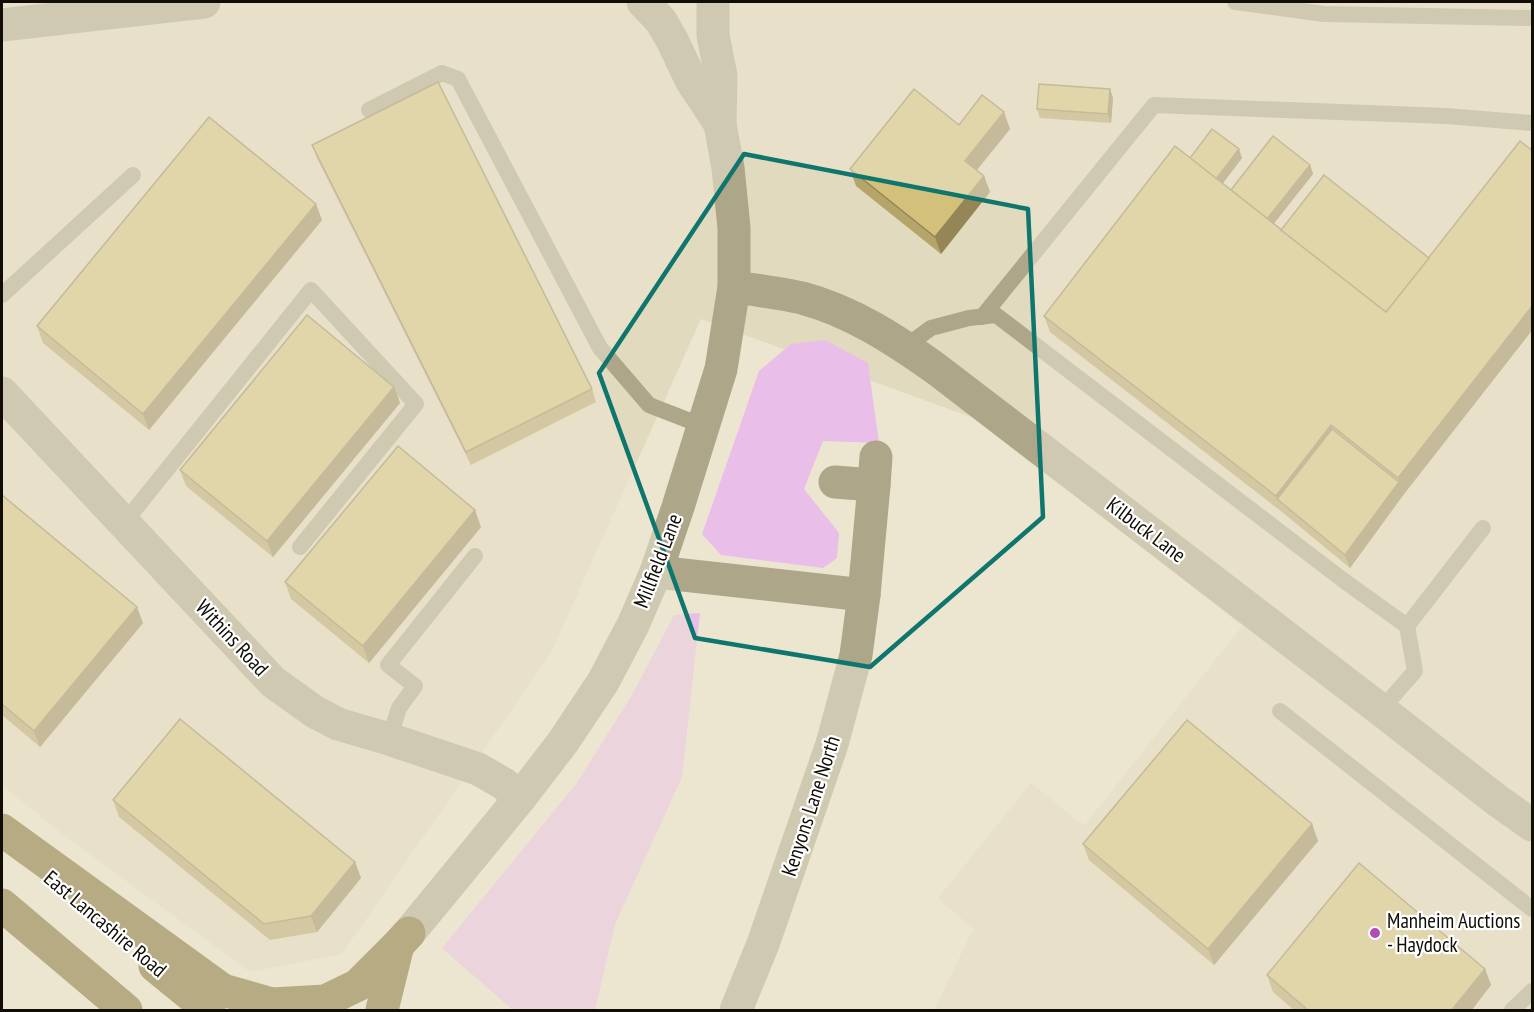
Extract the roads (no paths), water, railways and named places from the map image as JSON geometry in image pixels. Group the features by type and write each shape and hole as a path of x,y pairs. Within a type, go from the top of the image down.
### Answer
{"highway":[{"path":"2,830 223,990 272,1004 324,1001 358,985 403,939"},
{"name":"East Lancashire Road","path":"2,838 209,1011"},
{"path":"2,905 126,1011"},
{"path":"382,1011 403,939"}],"street":[{"path":"2,25 204,2"},
{"name":"Millfield Lane","path":"644,2 661,21 691,80 720,124"},
{"name":"Millfield Lane","path":"403,939 520,798 563,742 603,682 633,625 656,572 678,507 721,369 734,287 734,228 728,168 720,124 721,76 713,35 713,2"},
{"name":"Kilbuck Lane","path":"734,287 803,298 830,307 862,322 905,347 1498,801 1533,825"},
{"name":"Withins Road","path":"2,393 273,682 315,712 338,724 389,738 478,769 504,784 520,798"},
{"name":"Kenyons Lane North","path":"736,1011 764,944 832,744 856,655 875,471 835,482"},
{"path":"656,572 864,595"}],"lane":[{"path":"1235,2 1324,14 1533,18"},
{"path":"369,110 442,73 458,79 600,348 649,405 704,426"},
{"path":"982,317 1154,105 1446,116 1533,123"},
{"path":"2,295 133,175"},
{"path":"124,523 311,290 416,404 300,547"},
{"path":"905,347 931,328 969,318 996,315 1407,626 1414,671 1381,710"},
{"path":"1407,626 1483,528"},
{"path":"389,738 399,708 415,686 388,665 475,556"},
{"path":"1280,711 1533,909"},
{"path":"1512,1011 1533,991"}],"place":[{"name":"Manheim Auctions - Haydock","path":"1375,933"}]}
